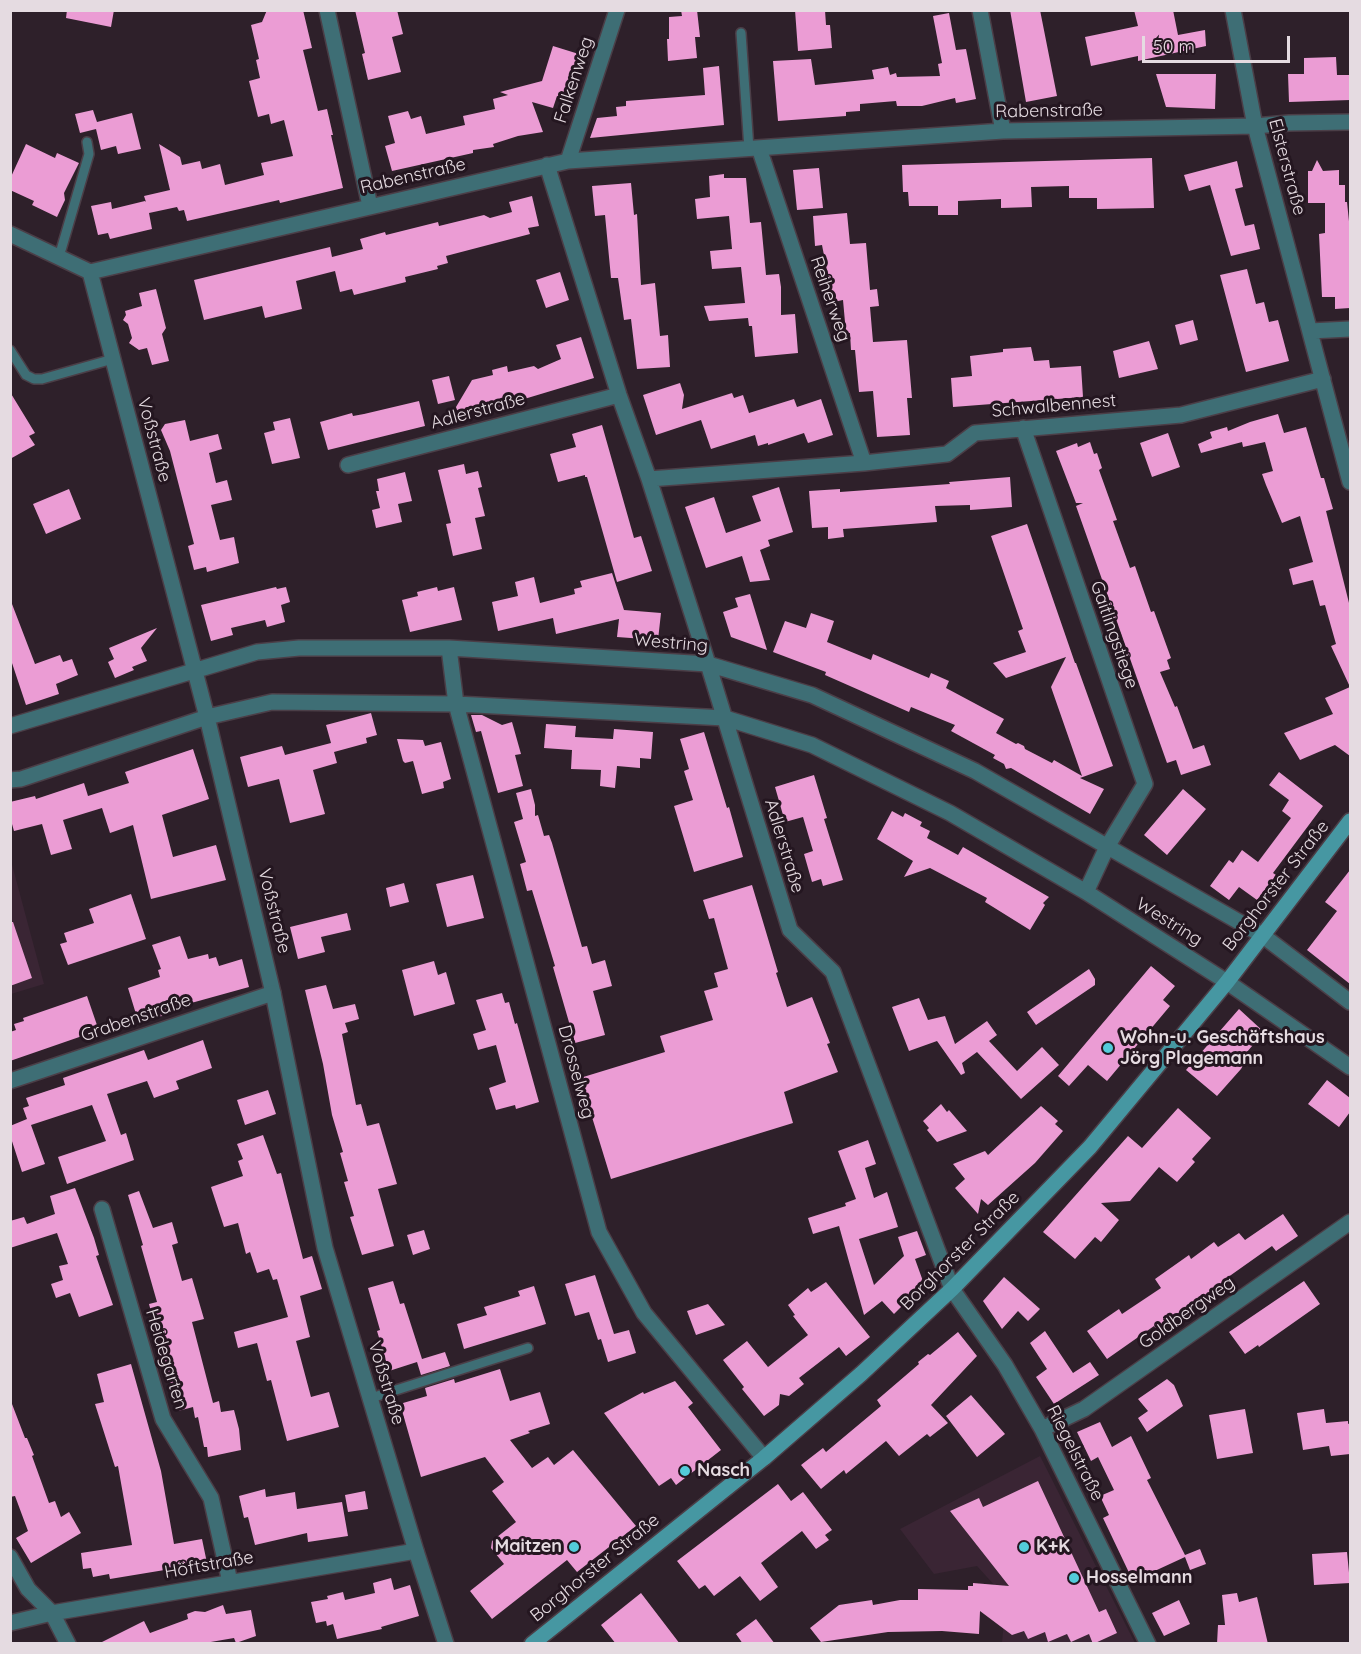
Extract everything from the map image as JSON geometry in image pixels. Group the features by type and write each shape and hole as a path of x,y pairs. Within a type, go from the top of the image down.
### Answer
{"main road":[{"name":"Borghorster Straße","path":"532,1644 764,1458 861,1374 952,1289 1090,1147 1227,982 1350,821"}],"street":[{"path":"327,10 370,206"},
{"name":"Falkenweg","path":"568,161 617,10"},
{"path":"980,10 1003,131"},
{"name":"Elsterstraße","path":"1233,10 1255,126 1350,482"},
{"name":"Rabenstraße","path":"90,272 568,161 1003,131 1350,122"},
{"name":"Reiherweg","path":"754,148 864,463"},
{"name":"Adlerstraße","path":"547,165 708,664 790,930 833,972 952,1289"},
{"path":"10,234 90,272"},
{"name":"Voßstraße","path":"90,272 207,717 273,993 325,1248 446,1644"},
{"path":"1310,331 1350,328"},
{"name":"Schwalbennest","path":"649,479 864,463 948,454 975,433 1181,415 1323,379"},
{"name":"Adlerstraße","path":"348,465 619,394"},
{"name":"Gaitlingstiege","path":"1023,428 1145,784 1107,847"},
{"name":"Westring","path":"10,726 257,652 299,648 449,648 708,664 812,695 975,771 1262,935 1350,1002"},
{"name":"Drosselweg","path":"449,648 456,704 599,1232 644,1313 764,1458"},
{"name":"Westring","path":"10,780 21,779 207,717 272,702 456,704 725,718 812,745 950,813 1086,892 1227,982 1350,1067"},
{"path":"1086,892 1107,847"},
{"name":"Grabenstraße","path":"10,1081 273,993"},
{"name":"Heidegarten","path":"102,1209 163,1419 212,1498 230,1582"},
{"name":"Goldbergweg","path":"1042,1429 1084,1409 1350,1222"},
{"name":"Riegelstraße","path":"952,1289 1005,1365 1042,1429 1148,1644"},
{"name":"Höftstraße","path":"10,1623 52,1613 416,1551"},
{"path":"10,1557 28,1589 52,1613 68,1644"}],"lane":[{"path":"741,33 754,148"},
{"path":"58,257 89,154 87,142"},
{"path":"10,350 26,375 34,380 113,359"},
{"path":"371,1398 528,1348"}],"shaded area":[{"path":"10,857 44,984 11,994 10,994"},
{"path":"1040,1456 1135,1643 1002,1643 1006,1598 977,1566 934,1574 900,1529"}],"building":[{"path":"67,10 114,10 111,27 66,18"},
{"path":"267,10 303,10 312,48 303,50 318,111 327,109 343,188 187,221 184,210 179,211 177,207 149,213 152,229 110,239 108,233 98,235 91,206 111,202 112,209 146,202 144,196 170,190 159,144 180,157 182,165 200,161 202,169 220,164 225,185 264,175 261,163 293,156 284,120 271,124 269,114 258,117 249,81 260,78 256,60 259,59 251,25 262,22"},
{"path":"355,10 397,10 403,34 392,37 401,72 368,80 362,54 365,53"},
{"path":"681,10 697,10 700,37 695,37 697,58 668,61 669,17 682,16"},
{"path":"795,10 825,10 826,25 830,25 832,48 798,51"},
{"path":"1010,10 1040,10 1057,96 1026,102"},
{"path":"1134,10 1173,10 1178,35 1205,30 1206,46 1138,61 1138,56 1091,66 1085,37 1138,26"},
{"path":"949,13 956,50 966,49 976,99 956,103 955,98 922,106 897,106 896,101 860,104 860,111 846,112 846,116 778,121 773,61 811,59 815,85 874,79 872,70 888,67 890,75 896,73 897,77 940,76 938,64 942,63 933,16"},
{"path":"553,46 582,55 572,85 567,84 562,98 557,96 553,108 532,102 543,132 518,136 493,144 494,147 473,150 473,153 392,171 385,146 395,143 388,116 408,111 411,119 421,116 426,134 465,125 463,116 495,109 493,99 508,95 500,92 542,81"},
{"path":"1336,57 1337,75 1350,75 1350,100 1289,102 1288,74 1304,74 1304,58"},
{"path":"719,66 724,125 590,138 597,118 617,116 616,107 626,106 626,101 705,95 703,68"},
{"path":"1156,74 1216,74 1215,109 1166,107"},
{"path":"93,110 97,122 132,113 141,149 118,154 116,146 101,150 96,129 80,133 75,114"},
{"path":"26,144 55,158 57,153 79,163 64,193 65,200 57,217 32,205 34,201 10,190 10,179"},
{"path":"1152,158 1154,208 1097,209 1097,198 1069,198 1069,186 1031,187 1032,207 1001,208 1001,199 958,201 958,215 938,215 938,206 909,206 908,192 903,192 902,165"},
{"path":"1317,160 1323,171 1339,170 1339,185 1345,185 1345,202 1347,202 1350,231 1350,308 1335,309 1335,297 1322,297 1319,234 1325,233 1325,203 1308,203 1308,171 1312,171"},
{"path":"1237,161 1243,187 1235,189 1245,226 1254,224 1260,249 1231,256 1210,185 1189,191 1184,175"},
{"path":"819,168 823,208 797,210 793,170"},
{"path":"724,174 724,178 746,178 750,223 761,222 766,275 779,274 781,315 795,314 798,353 755,357 752,326 749,326 748,318 709,321 704,306 745,303 741,267 712,269 710,251 732,249 729,216 697,219 695,199 710,197 709,176"},
{"path":"631,183 634,215 637,214 641,285 655,283 660,336 668,335 670,367 637,369 631,319 624,320 618,278 611,278 605,215 595,216 592,186"},
{"path":"532,196 539,226 528,228 530,234 446,256 448,263 437,266 438,269 405,277 406,282 354,295 352,289 340,292 335,271 296,281 302,309 265,318 262,306 204,320 194,280 330,247 332,257 363,249 360,239 385,232 386,235 438,222 439,226 484,215 490,218 512,212 509,202"},
{"path":"847,213 850,244 866,243 870,290 877,289 879,306 870,307 873,342 907,340 912,398 907,398 910,435 877,437 873,391 859,392 855,350 851,350 850,333 846,333 843,300 833,302 822,245 815,246 813,216"},
{"path":"1247,269 1256,304 1264,302 1269,322 1278,320 1289,361 1246,372 1220,275"},
{"path":"560,272 569,300 546,308 536,280"},
{"path":"156,289 166,328 162,334 169,361 152,365 147,348 139,350 129,343 132,338 128,324 123,320 126,315 125,311 142,306 139,293"},
{"path":"1193,320 1198,340 1180,345 1175,325"},
{"path":"581,337 594,378 491,409 472,411 460,423 456,407 472,380 493,375 492,370 507,366 508,372 534,366 538,369 561,359 556,345"},
{"path":"1149,341 1158,369 1119,378 1113,351"},
{"path":"1031,347 1034,361 1049,360 1050,368 1081,366 1083,397 953,407 951,378 972,376 970,356 1003,352 1003,349"},
{"path":"449,376 455,400 438,404 432,380"},
{"path":"680,383 684,395 682,409 732,393 734,398 743,395 749,413 794,399 797,407 821,399 833,435 808,443 804,433 758,446 755,435 711,449 701,420 656,435 643,395"},
{"path":"10,392 35,433 29,436 35,445 10,459"},
{"path":"419,401 425,426 328,450 320,422 352,413 353,416"},
{"path":"1278,414 1284,433 1306,427 1333,509 1326,511 1350,607 1350,687 1331,646 1336,644 1325,605 1320,606 1313,580 1293,585 1289,569 1313,562 1300,516 1282,523 1266,485 1262,474 1273,471 1265,442 1243,447 1242,442 1201,453 1198,444 1212,438 1210,432 1227,427 1228,431"},
{"path":"290,418 300,458 272,464 264,433 275,430 273,422"},
{"path":"185,420 190,441 218,434 222,449 209,453 216,483 227,480 232,500 211,505 220,540 234,537 239,563 207,572 206,567 194,570 188,546 194,544 170,451 161,430 165,424"},
{"path":"602,425 634,538 641,536 652,571 617,582 587,477 585,475 558,482 550,454 576,447 572,434"},
{"path":"1168,433 1180,467 1152,477 1140,443"},
{"path":"1090,442 1102,468 1099,470 1117,520 1113,521 1130,568 1135,566 1151,612 1154,611 1171,658 1167,660 1170,669 1160,672 1175,707 1177,706 1193,749 1204,745 1211,765 1181,775 1176,760 1167,763 1076,506 1083,503 1076,503 1056,451 1077,443 1078,447"},
{"path":"464,464 466,474 478,471 482,487 478,488 485,516 475,518 482,549 453,556 446,524 451,523 438,470"},
{"path":"405,472 412,501 398,504 402,522 376,528 372,510 380,508 376,491 379,491 377,479"},
{"path":"1010,477 1012,507 970,510 970,505 935,506 937,522 843,529 844,537 828,539 828,527 812,528 809,491 840,489 840,492"},
{"path":"779,487 793,532 768,540 770,546 760,550 770,580 750,582 742,556 706,568 685,507 714,497 726,533 761,521 752,496"},
{"path":"69,489 81,519 46,534 33,504"},
{"path":"1027,524 1113,766 1080,778 1104,789 1090,814 1011,768 1006,769 1004,764 993,758 995,755 951,731 955,725 911,707 909,712 825,675 826,672 773,652 785,621 806,628 811,613 834,621 827,642 871,660 873,654 929,678 931,673 949,681 946,688 1004,719 996,733 1082,776 1051,687 1066,657 1006,678 993,663 1026,652 1018,631 1023,629 991,536"},
{"path":"612,573 624,610 661,613 658,640 617,637 619,619 556,634 553,618 498,631 492,602 518,596 515,582 534,577 540,603 575,594 574,589 582,587 580,581"},
{"path":"276,587 277,589 286,587 290,602 281,605 285,622 267,627 265,620 231,628 233,635 211,641 201,605"},
{"path":"437,587 438,591 454,587 462,620 410,632 402,600 418,596 417,592"},
{"path":"750,594 767,650 731,637 723,612 738,607 735,598"},
{"path":"10,604 12,604 35,664 60,655 63,662 72,659 78,675 56,684 59,694 26,705 10,657"},
{"path":"157,628 141,648 147,661 132,667 134,670 115,678 108,662 114,659 109,648"},
{"path":"1350,687 1350,756 1335,745 1300,760 1284,733 1333,714 1325,698"},
{"path":"371,713 377,735 366,738 367,743 334,752 337,763 313,770 325,814 290,823 279,779 248,787 240,757 282,746 285,755 331,743 326,725"},
{"path":"471,715 482,715 502,725 512,722 521,754 515,755 523,786 498,793 481,731 476,732"},
{"path":"546,724 576,726 575,737 613,739 614,729 653,732 651,759 640,758 640,768 617,766 615,788 600,786 601,770 571,769 572,750 544,748"},
{"path":"704,732 743,857 694,872 674,806 693,800 684,771 689,769 680,739"},
{"path":"397,739 423,740 425,746 441,742 451,779 443,782 444,788 422,794 413,761 405,763 403,761"},
{"path":"193,749 209,799 162,815 173,857 216,845 226,880 151,899 133,825 110,833 102,808 63,820 72,849 51,855 42,824 14,831 10,817 10,802 35,796 36,799 84,783 88,796 129,783 125,772"},
{"path":"1279,772 1323,806 1273,873 1276,875 1257,900 1239,887 1229,900 1210,886 1229,860 1233,863 1242,850 1258,862 1291,818 1282,811 1289,800 1269,785"},
{"path":"814,775 827,818 824,819 843,880 823,886 821,879 812,882 804,854 813,851 803,817 785,822 775,787"},
{"path":"531,789 535,816 538,815 544,836 549,835 552,843 582,947 587,946 592,964 605,960 612,986 593,991 605,1035 575,1043 532,890 527,891 520,864 526,862 514,822 523,819 516,793"},
{"path":"1183,789 1206,809 1167,855 1144,835"},
{"path":"892,811 903,817 905,813 922,822 920,826 930,831 927,838 958,855 963,847 1049,897 1043,903 1045,905 1030,930 985,902 987,898 930,868 904,877 913,861 877,839"},
{"path":"1350,870 1350,984 1307,950 1337,911 1325,902"},
{"path":"473,875 484,918 447,927 436,884"},
{"path":"404,883 409,902 390,907 386,888"},
{"path":"752,885 787,1007 812,997 830,1043 827,1044 838,1072 784,1092 793,1123 611,1179 580,1078 665,1052 660,1036 713,1020 704,991 718,987 714,973 728,969 714,918 709,919 703,900"},
{"path":"131,894 146,939 68,965 60,944 67,942 64,933 94,923 89,909"},
{"path":"347,913 351,930 321,937 325,952 298,959 290,927"},
{"path":"10,922 13,922 32,978 10,986"},
{"path":"180,936 188,959 208,954 209,959 216,957 219,966 242,959 249,987 184,1005 185,1008 156,1018 153,1008 136,1014 128,988 160,977 158,970 161,969 152,945"},
{"path":"434,961 438,975 446,972 455,1004 414,1016 402,970"},
{"path":"1151,966 1175,986 1163,1000 1170,1006 1107,1081 1088,1065 1069,1086 1058,1076"},
{"path":"1089,969 1095,979 1095,985 1036,1025 1027,1012"},
{"path":"326,985 333,1009 355,1004 359,1019 345,1023 348,1032 342,1034 356,1105 361,1104 367,1126 379,1123 397,1184 378,1189 394,1246 362,1255 350,1217 354,1216 344,1182 348,1181 340,1153 343,1152 332,1115 323,1064 305,990"},
{"path":"502,993 505,1003 509,1002 515,1024 517,1023 539,1102 516,1109 515,1105 496,1110 489,1088 506,1082 496,1045 478,1050 473,1034 486,1030 476,1000"},
{"path":"87,996 98,1028 87,1032 88,1034 10,1061 10,1032 16,1030 14,1024 24,1021 23,1018"},
{"path":"919,998 928,1020 945,1016 955,1044 987,1021 997,1035 989,1041 1017,1071 1042,1047 1059,1065 1021,1099 977,1052 962,1063 965,1073 961,1075 937,1041 909,1051 892,1007"},
{"path":"1239,1009 1264,1032 1241,1059 1245,1062 1241,1069 1217,1096 1186,1070"},
{"path":"203,1040 212,1068 176,1081 179,1089 154,1098 147,1081 107,1094 121,1135 126,1133 134,1160 67,1184 58,1157 106,1141 92,1105 31,1125 45,1164 22,1172 10,1135 10,1126 27,1119 23,1108 29,1106 26,1098 65,1085 63,1078 144,1050 148,1060"},
{"path":"1327,1080 1350,1098 1350,1112 1339,1127 1308,1104"},
{"path":"268,1090 276,1114 245,1125 237,1100"},
{"path":"941,1104 967,1131 937,1142 923,1121"},
{"path":"1041,1106 1058,1121 1055,1124 1063,1131 1035,1163 988,1205 981,1199 978,1214 955,1188 965,1179 953,1164 985,1151 988,1155"},
{"path":"1178,1108 1211,1138 1192,1159 1195,1162 1177,1182 1159,1167 1130,1201 1101,1203 1119,1220 1101,1242 1095,1237 1075,1259 1043,1232 1128,1136 1142,1148"},
{"path":"263,1135 277,1174 281,1173 303,1259 312,1256 322,1289 300,1296 310,1337 296,1341 311,1397 329,1392 339,1427 287,1441 271,1380 267,1381 257,1343 238,1348 234,1332 288,1317 277,1279 273,1280 269,1269 257,1273 250,1252 246,1254 238,1223 224,1227 211,1187 243,1176 238,1161 243,1159 237,1144"},
{"path":"868,1140 876,1164 865,1168 874,1198 887,1192 898,1227 859,1239 874,1285 904,1256 898,1237 917,1231 926,1255 915,1259 924,1284 894,1314 882,1301 864,1315 839,1226 813,1234 808,1218 846,1206 845,1203 856,1199 838,1151"},
{"path":"75,1188 94,1238 99,1255 96,1256 113,1305 79,1317 70,1293 56,1298 51,1284 63,1280 59,1266 68,1264 57,1233 10,1248 10,1221 24,1217 27,1224 55,1214 50,1196"},
{"path":"139,1191 153,1228 172,1222 178,1243 172,1245 182,1281 192,1278 204,1319 192,1322 213,1403 219,1401 221,1412 234,1410 241,1450 208,1457 198,1417 195,1418 193,1407 178,1411 164,1357 169,1356 160,1322 154,1323 149,1304 157,1302 128,1195"},
{"path":"1283,1214 1298,1236 1276,1251 1272,1246 1224,1280 1226,1283 1194,1306 1192,1304 1156,1329 1154,1326 1107,1359 1087,1331 1119,1309 1122,1314 1161,1288 1155,1279 1189,1255 1191,1259 1214,1242 1218,1247 1239,1233 1245,1240"},
{"path":"424,1230 430,1249 413,1255 407,1235"},
{"path":"595,1275 614,1334 629,1330 636,1353 608,1362 589,1312 575,1316 565,1284"},
{"path":"1004,1277 1040,1309 1028,1321 1018,1311 1002,1329 983,1301"},
{"path":"393,1281 400,1304 404,1303 422,1359 445,1352 450,1366 421,1375 417,1362 389,1371 377,1331 380,1330 368,1288"},
{"path":"1304,1281 1320,1304 1259,1347 1258,1345 1245,1354 1229,1332"},
{"path":"826,1282 870,1337 846,1356 839,1347 799,1378 804,1384 789,1396 780,1394 779,1405 764,1416 742,1389 744,1387 723,1360 747,1341 768,1367 808,1335 793,1316 795,1315 788,1305 808,1288 811,1292"},
{"path":"534,1286 546,1324 464,1349 457,1324 487,1315 484,1307 520,1296 518,1291"},
{"path":"708,1304 725,1325 696,1335 687,1311"},
{"path":"1045,1331 1073,1373 1090,1362 1099,1375 1054,1404 1036,1377 1047,1369 1030,1343"},
{"path":"958,1332 977,1356 931,1405 948,1423 930,1437 927,1434 899,1456 886,1441 846,1474 844,1470 821,1489 801,1465 823,1448 826,1452 881,1406 877,1400 919,1364 918,1362"},
{"path":"131,1364 161,1471 174,1544 202,1539 207,1563 110,1579 109,1574 93,1577 91,1568 83,1569 81,1553 132,1545 118,1466 115,1467 95,1404 104,1402 97,1374"},
{"path":"500,1369 510,1401 540,1392 550,1424 510,1440 532,1468 548,1457 554,1465 573,1450 636,1526 577,1572 567,1560 492,1619 470,1591 504,1564 491,1548 492,1541 516,1522 492,1491 504,1482 485,1457 421,1477 401,1407 404,1406 403,1403 427,1396 425,1388 454,1379 455,1383"},
{"path":"1167,1379 1174,1385 1183,1406 1147,1432 1138,1418 1148,1411 1138,1399"},
{"path":"675,1381 693,1403 688,1407 721,1450 676,1485 671,1478 659,1486 604,1413 643,1392 644,1394"},
{"path":"971,1395 1005,1434 977,1457 946,1416"},
{"path":"10,1404 12,1404 34,1455 32,1456 49,1503 55,1501 61,1517 69,1512 81,1533 31,1563 16,1538 28,1531 15,1496 10,1497"},
{"path":"1245,1409 1253,1453 1217,1459 1209,1415"},
{"path":"1324,1409 1326,1423 1348,1421 1348,1424 1350,1423 1350,1454 1331,1456 1329,1446 1303,1450 1297,1413"},
{"path":"1100,1422 1112,1447 1131,1436 1151,1478 1147,1480 1185,1555 1200,1549 1206,1564 1190,1570 1185,1557 1133,1581 1103,1518 1109,1515 1100,1496 1114,1490 1098,1457 1091,1461 1077,1432"},
{"name":"K+K","path":"1038,1481 1099,1612 1106,1609 1117,1633 1093,1644 1089,1634 1071,1642 1067,1634 1048,1642 1045,1632 1028,1639 1024,1631 1012,1635 980,1611 979,1634 942,1631 888,1632 821,1642 810,1628 839,1605 872,1600 873,1605 900,1600 918,1600 918,1589 968,1590 968,1586 973,1586 973,1583 1009,1586 950,1511 979,1498 983,1507"},
{"path":"778,1484 791,1501 803,1492 832,1530 825,1535 829,1540 816,1549 802,1531 761,1563 778,1587 760,1601 740,1576 714,1596 705,1585 699,1589 677,1561"},
{"path":"265,1489 266,1497 295,1492 297,1509 342,1502 348,1536 308,1542 307,1533 255,1545 248,1517 244,1518 239,1496"},
{"path":"365,1491 368,1509 348,1512 345,1495"},
{"path":"1347,1552 1350,1583 1314,1585 1312,1554"},
{"path":"391,1578 394,1590 410,1585 419,1616 381,1627 382,1629 337,1639 333,1624 327,1626 326,1621 316,1623 311,1602 328,1599 327,1596 343,1592 345,1600 375,1593 373,1583"},
{"path":"641,1593 680,1644 616,1644 601,1625"},
{"path":"1237,1593 1239,1602 1257,1597 1268,1644 1217,1644 1218,1625 1225,1625 1222,1595"},
{"path":"1179,1600 1190,1624 1164,1636 1152,1613"},
{"path":"223,1605 226,1614 251,1610 256,1636 236,1643 234,1638 199,1644 98,1644 144,1621 150,1633 188,1619 187,1614 195,1611 205,1612"},
{"path":"756,1619 775,1644 743,1644 736,1634"}],"place":[{"name":"Wohn-u. Geschäftshaus Jörg Plagemann","path":"1108,1048"},
{"name":"Nasch","path":"685,1471"},
{"name":"Maitzen","path":"574,1547"},
{"name":"K+K","path":"1024,1547"},
{"name":"Hosselmann","path":"1074,1578"}]}
